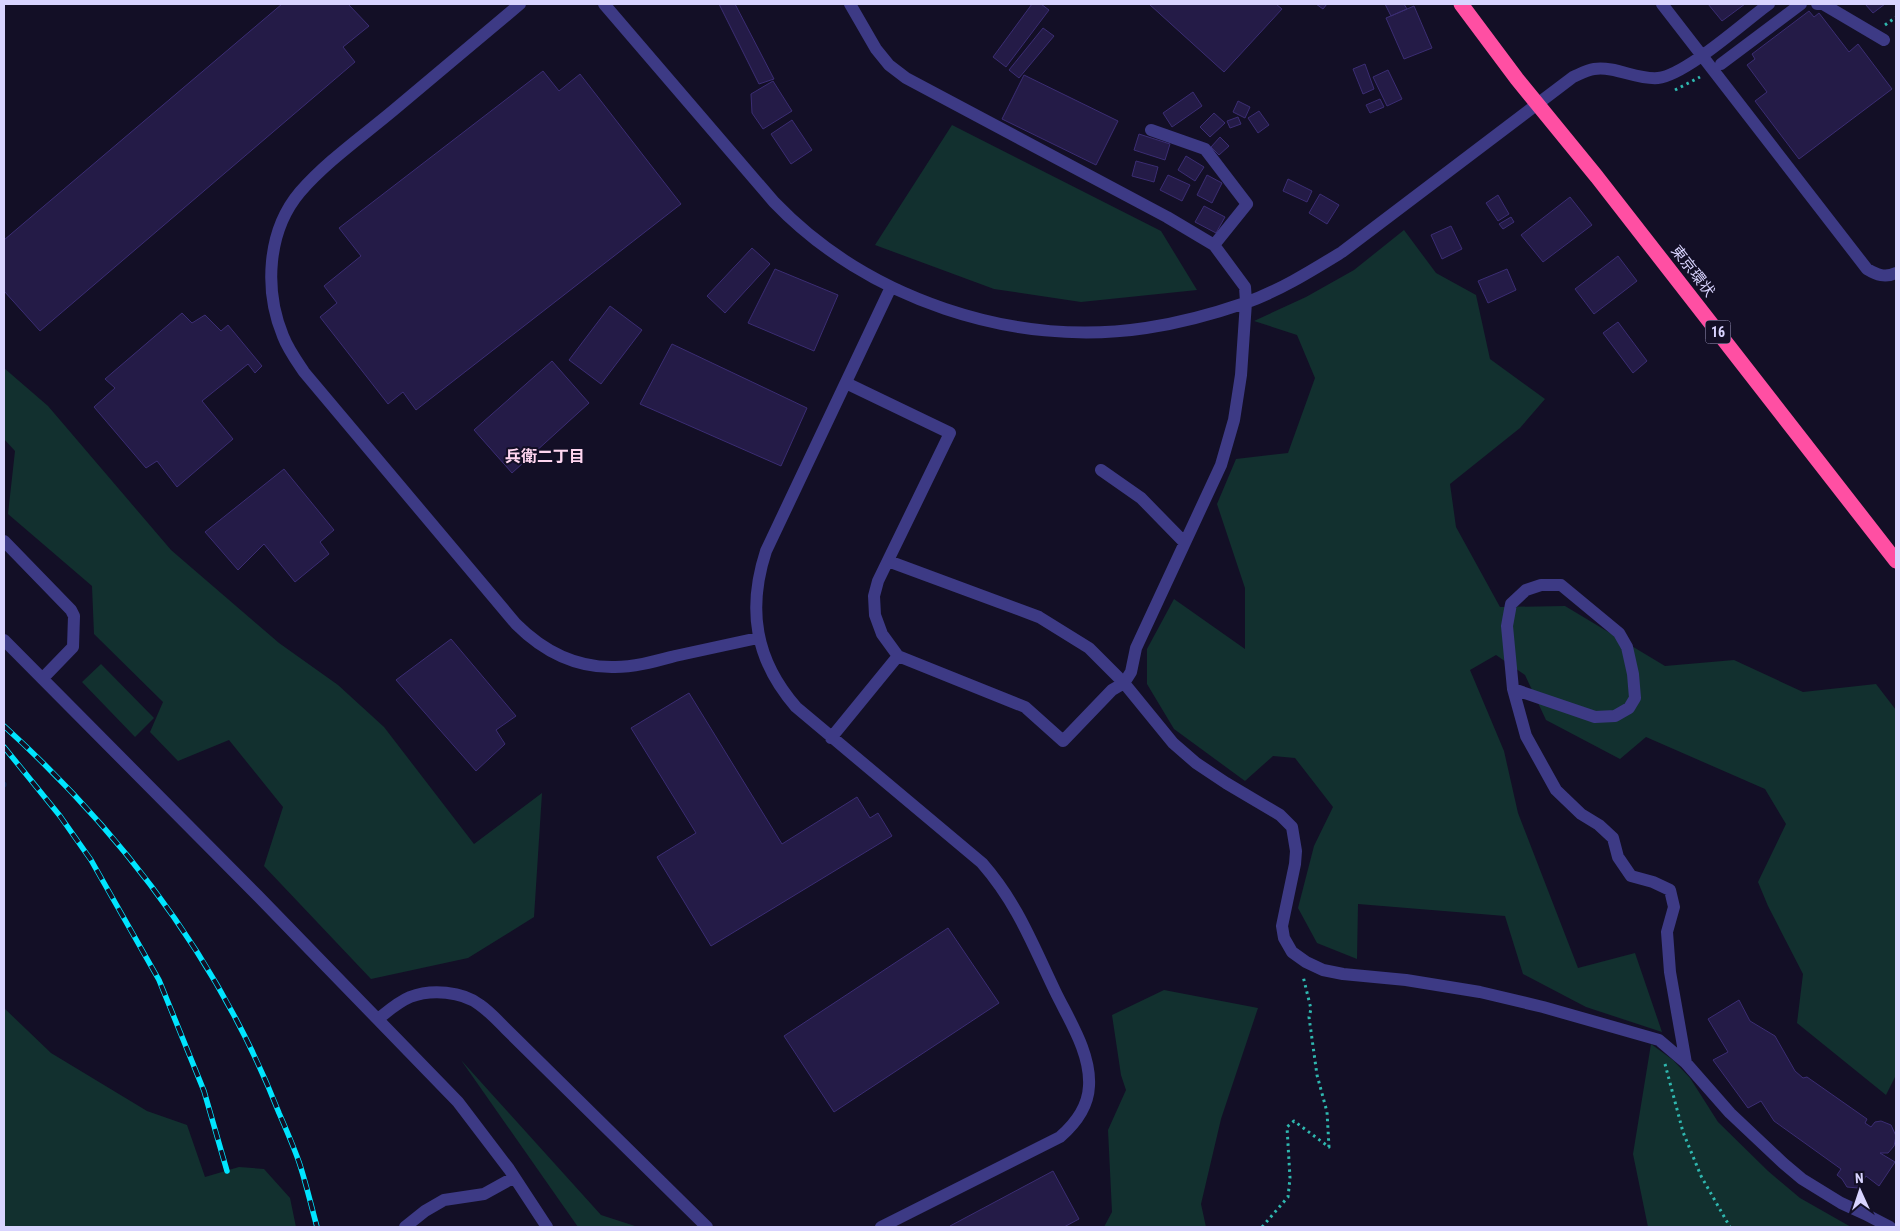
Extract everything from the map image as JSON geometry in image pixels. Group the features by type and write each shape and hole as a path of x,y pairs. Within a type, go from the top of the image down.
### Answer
{"highway":[{"name":"東京環状","path":"1461,4 1537,104 1597,177 1896,561"}],"street":[{"path":"520,4 330,163 299,193 281,224 274,243 272,263 273,302 283,337 292,355 304,372 435,528 516,624 531,639 546,650 572,660 597,666 615,667 636,665 758,638"},
{"path":"604,4 739,163 786,215 833,253 891,287 937,306 997,323 1054,331 1111,331 1176,323 1246,302 1301,277 1342,252 1570,79 1584,72 1603,69 1648,78 1661,78 1681,70 1702,56 1768,4"},
{"path":"846,383 950,433 888,561 874,596 874,614 882,634 898,656 1025,708 1064,741 1112,690 1124,683 1131,672 1136,648 1221,465 1234,420 1241,375 1246,302 1245,287 1214,246 1167,217 906,78 888,65 876,50 850,4"},
{"path":"1662,4 1867,269 1878,275 1890,276 1896,273"},
{"path":"1721,64 1801,4"},
{"path":"1817,4 1822,4 1884,40"},
{"path":"1150,130 1205,149 1247,204 1214,246"},
{"path":"881,1227 1060,1137 1070,1129 1082,1110 1088,1097 1089,1077 1081,1047 1020,915 999,883 982,863 796,707 786,695 771,669 758,638 756,603 761,567 766,551 891,287"},
{"path":"1101,470 1141,498 1184,542"},
{"path":"4,541 71,610 74,616 73,648 43,678"},
{"path":"888,561 1040,617 1089,648 1124,683 1173,743 1196,763 1280,815 1292,827 1296,851 1296,864 1282,926 1284,938 1292,952 1306,962 1323,970 1343,974 1480,992 1543,1007 1659,1040 1686,1063 1730,1113 1802,1179 1841,1203 1890,1227"},
{"path":"1513,689 1595,716 1615,716 1629,708 1635,698 1633,674 1627,647 1619,633 1561,585 1542,585 1526,590 1511,604 1507,626 1513,689 1526,736 1556,790 1581,814 1599,825 1614,838 1618,857 1631,876 1653,882 1670,890 1674,907 1667,932 1670,972 1686,1063"},
{"path":"4,640 458,1102 509,1169 513,1178 547,1227"},
{"path":"831,738 898,656"},
{"path":"378,1019 398,1003 424,993 452,994 472,1000 480,1005 707,1227"},
{"path":"405,1227 425,1211 444,1200 484,1194 513,1178"}],"path":[{"path":"1262,1227 1288,1197 1290,1178 1287,1127 1294,1121 1329,1148 1327,1112 1317,1075 1309,1017 1311,1009 1301,969 1306,962"},
{"path":"1672,1090 1683,1132 1701,1176 1730,1227"}],"green space":[{"path":"952,125 1161,231 1197,290 1081,302 994,289 875,245"},
{"path":"1404,230 1436,273 1476,295 1490,359 1545,399 1520,428 1450,484 1456,527 1500,607 1565,606 1665,666 1734,660 1803,692 1876,684 1896,710 1896,1075 1886,1095 1797,1023 1803,974 1768,906 1758,882 1786,824 1765,789 1646,737 1620,759 1546,720 1525,675 1496,655 1470,670 1504,751 1518,813 1578,968 1635,953 1662,1032 1586,1007 1523,974 1505,916 1358,904 1357,959 1317,943 1298,908 1314,846 1333,807 1295,758 1273,756 1245,781 1174,729 1147,684 1147,649 1174,599 1245,649 1245,588 1217,504 1236,459 1288,453 1315,378 1297,335 1254,321 1306,297 1354,270"},
{"path":"4,368 48,406 171,550 279,643 338,685 384,727 474,844 542,793 534,917 468,958 371,979 264,866 283,807 229,740 178,761 150,732 163,702 94,634 92,586 8,514 15,451 4,439"},
{"path":"101,664 154,718 135,737 82,682"},
{"path":"1164,990 1258,1008 1221,1119 1201,1204 1206,1227 1104,1227 1112,1212 1108,1130 1126,1090 1121,1075 1112,1015"},
{"path":"4,1008 51,1053 147,1111 187,1125 205,1177 239,1167 264,1169 290,1198 296,1227 4,1227"},
{"path":"1651,1044 1673,1060 1690,1078 1718,1122 1768,1171 1800,1198 1851,1227 1648,1227 1633,1154"},
{"path":"461,1060 601,1215 638,1227 578,1227"}],"building":[{"path":"282,4 348,4 369,26 343,47 355,62 40,331 4,291 4,240"},
{"path":"719,4 735,4 774,79 759,84"},
{"path":"1032,4 1041,4 1049,10 1006,67 993,57"},
{"path":"1149,4 1276,4 1282,9 1224,72"},
{"path":"1316,4 1327,4 1323,9"},
{"path":"1385,4 1404,4 1407,9 1391,16"},
{"path":"1708,4 1745,4 1722,21"},
{"path":"1865,4 1885,4 1873,13"},
{"path":"1414,6 1432,48 1404,59 1386,18"},
{"path":"1809,11 1814,17 1819,13 1849,52 1858,44 1892,89 1799,159 1755,101 1767,92 1747,65 1755,59 1752,54"},
{"path":"1043,28 1054,36 1019,78 1009,70"},
{"path":"1365,64 1374,89 1363,94 1353,69"},
{"path":"1388,70 1402,99 1387,106 1373,77"},
{"path":"543,71 559,91 580,74 681,204 416,410 403,392 388,404 320,317 337,303 324,286 361,256 339,228"},
{"path":"1024,75 1118,121 1096,165 1002,119"},
{"path":"773,81 792,111 763,129 752,113 751,94"},
{"path":"1193,92 1202,106 1172,127 1163,113"},
{"path":"1380,99 1384,107 1370,113 1366,105"},
{"path":"1238,101 1250,107 1245,118 1233,112"},
{"path":"1259,111 1269,125 1258,133 1248,118"},
{"path":"1214,113 1225,123 1210,137 1200,127"},
{"path":"1238,117 1241,124 1230,128 1227,121"},
{"path":"792,120 812,150 791,164 771,134"},
{"path":"1139,134 1170,144 1165,160 1134,150"},
{"path":"1220,137 1229,146 1219,155 1211,147"},
{"path":"1186,156 1204,167 1195,181 1178,170"},
{"path":"1136,161 1158,167 1154,182 1132,176"},
{"path":"1168,175 1190,185 1182,201 1160,190"},
{"path":"1207,175 1222,183 1212,203 1197,195"},
{"path":"1288,179 1312,191 1307,202 1283,191"},
{"path":"1320,194 1339,205 1327,224 1309,213"},
{"path":"1498,195 1509,214 1498,221 1486,203"},
{"path":"1570,197 1592,225 1543,262 1521,235"},
{"path":"1204,206 1225,217 1216,233 1195,222"},
{"path":"1511,217 1514,222 1503,229 1499,224"},
{"path":"1451,226 1462,249 1442,259 1431,235"},
{"path":"752,248 770,264 725,313 707,296"},
{"path":"1618,256 1637,281 1594,314 1575,289"},
{"path":"775,269 838,295 814,351 748,323"},
{"path":"1507,269 1516,290 1488,303 1478,281"},
{"path":"610,306 642,330 601,384 569,360"},
{"path":"182,313 192,323 205,315 221,331 228,325 262,366 255,373 248,364 202,401 233,439 177,487 157,461 146,468 94,407 115,388 105,379"},
{"path":"1618,322 1647,361 1633,373 1603,333"},
{"path":"672,344 807,408 781,466 640,404"},
{"path":"552,361 589,403 512,473 474,430"},
{"path":"284,469 334,530 320,542 329,554 295,582 264,544 238,570 205,532"},
{"path":"451,639 516,716 496,730 505,744 476,771 396,680"},
{"path":"689,693 782,844 857,797 870,818 878,813 892,836 711,946 657,857 696,833 631,728"},
{"path":"948,928 999,1003 834,1112 784,1036"},
{"path":"1739,1000 1750,1021 1775,1036 1795,1071 1803,1078 1807,1077 1867,1119 1865,1123 1871,1127 1875,1122 1881,1121 1891,1125 1896,1136 1894,1146 1888,1153 1880,1153 1895,1162 1879,1186 1866,1176 1858,1188 1847,1187 1837,1175 1841,1169 1774,1121 1761,1101 1748,1108 1713,1060 1728,1052 1708,1019"},
{"path":"1053,1171 1079,1219 1064,1227 950,1226"}],"railway":[{"path":"4,726 48,767 128,856 164,903 197,953 228,1004 255,1057 297,1156 317,1227"},
{"path":"4,747 60,816 91,860 159,980 204,1091 227,1171"}],"district":[{"name":"兵衛二丁目","path":"545,456"}]}
